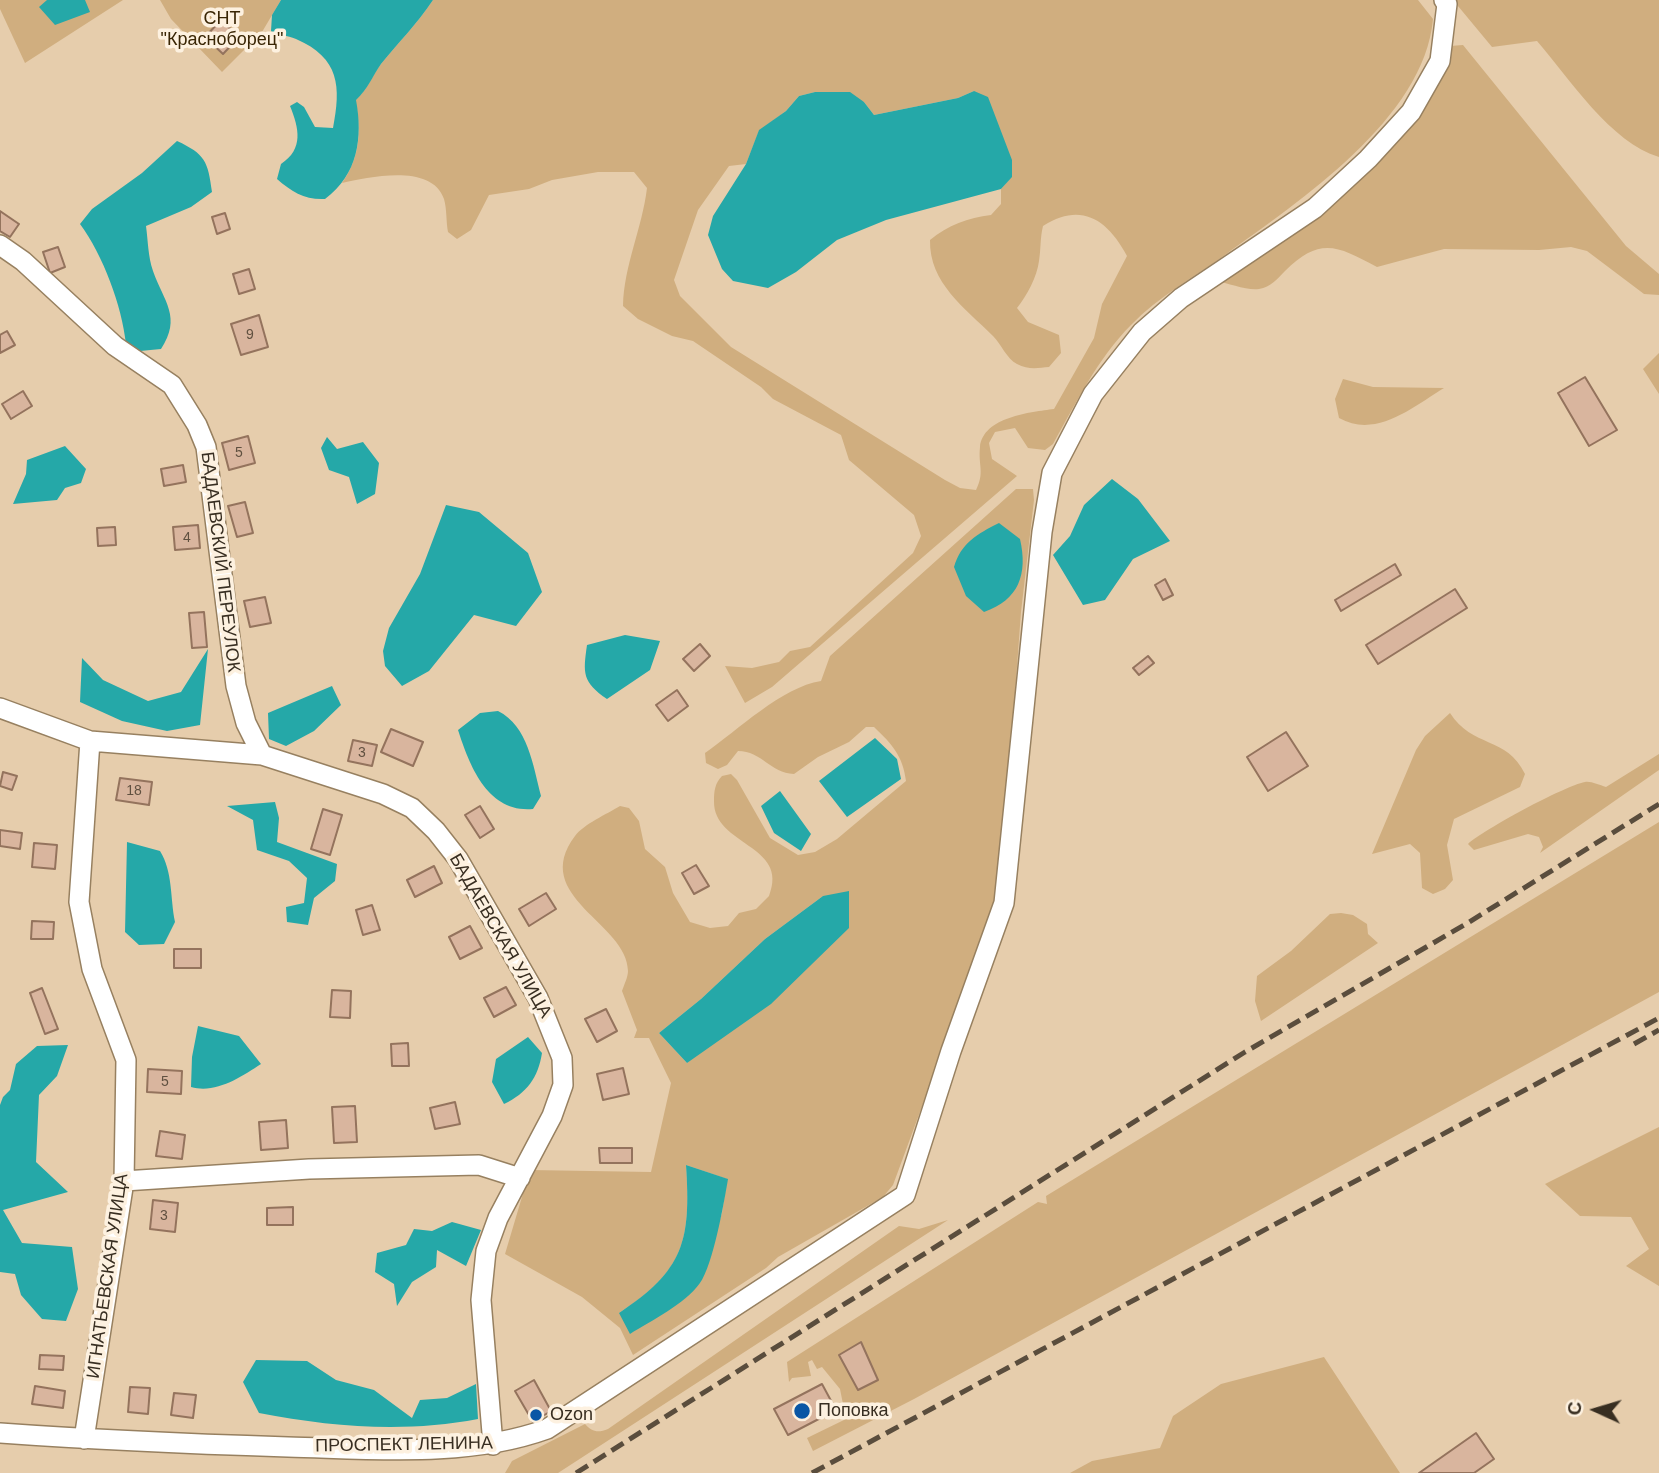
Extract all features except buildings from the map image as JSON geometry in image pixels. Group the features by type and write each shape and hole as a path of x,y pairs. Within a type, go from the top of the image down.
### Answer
{"street":[{"name":"ПРОСПЕКТ ЛЕНИНА","path":"0,1433 84,1439 349,1449 494,1445 513,1442 548,1429 905,1195 951,1051 1004,903 1042,532 1052,473 1093,394 1142,332 1181,298 1315,208 1368,159 1411,112 1440,61 1447,4 1444,0"},
{"name":"БАДАЕВСКИЙ ПЕРЕУЛОК","path":"0,245 23,261 115,346 172,385 197,425 206,447 236,686 246,723 262,755"},
{"name":"БАДАЕВСКАЯ УЛИЦА","path":"0,708 90,741 262,755 383,794 412,808 436,831 479,892 538,998 562,1058 563,1085 552,1116 498,1218 486,1251 481,1300 494,1445"},
{"name":"ИГНАТЬЕВСКАЯ УЛИЦА","path":"84,1439 124,1181 126,1060 92,969 79,902 90,741"},
{"path":"124,1181 309,1169 479,1165 520,1178"}],"green space":[{"name":"СНТ \"Красноборец\"","path":"0,0 123,0 25,63 0,9"},
{"name":"СНТ \"Красноборец\"","path":"160,0 281,0 262,32 222,72 171,19"},
{"path":"433,0 1418,0 1433,19 1425,56 1407,90 1383,123 1353,154 1287,209 1142,315 1119,338 1098,366 1053,444 1045,450 1028,448 1015,428 995,432 989,443 992,459 1017,476 772,687 745,703 725,666 752,668 779,662 790,651 810,647 913,553 921,536 914,515 849,460 841,435 773,399 761,387 693,341 672,336 638,319 623,306 626,276 647,188 634,172 598,172 552,180 529,189 489,195 471,230 457,239 448,232 444,199 437,188 427,180 399,175 342,183 353,164 358,143 355,100","holes":["974,91 1012,176 1001,189 1001,204 991,215 959,223 930,240 931,255 942,282 960,305 993,336 1013,362 1029,368 1049,367 1061,353 1059,335 1028,322 1017,308 1036,273 1043,226 1069,215 1092,218 1111,232 1127,256 1102,304 1094,338 1054,409 1010,418 990,429 983,437 980,447 981,473 976,490 960,488 945,480 731,347 680,296 674,280 698,210 729,166 746,164 759,131 786,111 799,96 815,92 864,102 874,115 958,98"]},
{"path":"1453,0 1659,0 1659,157 1641,150 1608,124 1537,41 1492,47"},
{"path":"1463,45 1626,246 1659,274 1659,295 1644,294 1587,251 1571,247 1539,250 1444,249 1377,267 1340,250 1319,249 1297,260 1274,282 1263,288 1249,289 1216,281 1387,148 1450,46"},
{"path":"1659,353 1659,394 1643,369"},
{"path":"1343,379 1373,387 1444,388 1394,418 1367,425 1353,424 1339,418 1335,399"},
{"path":"1016,489 1033,489 1001,884 996,906 893,1185 883,1197 778,1257 766,1268 633,1355 620,1328 582,1297 505,1254 530,1170 651,1172 671,1083 649,1038 634,1038 637,1030 622,991 628,971 624,954 572,893 564,876 564,857 575,836 584,827 620,806 629,808 639,821 645,849 665,867 673,893 690,922 710,928 728,926 739,913 756,909 769,896 773,879 769,866 761,855 725,828 717,816 715,791 722,776 731,774 737,780 770,838 798,855 815,852 837,839 906,781 896,751 874,727 866,727 849,742 818,757 794,774 778,770 754,754 738,751 727,765 718,769 706,763 705,753 776,700 806,685 821,681 830,656","holes":["823,896 687,1063 659,1033 701,999 765,939","686,1165 727,1179 722,1213 700,1283 619,1313 658,1283 679,1252 687,1214"]},
{"path":"1450,713 1468,732 1509,753 1525,774 1520,787 1454,819 1447,845 1453,880 1445,889 1433,894 1422,888 1420,853 1410,844 1372,854 1416,750 1425,736"},
{"path":"1659,754 1659,770 1540,853 1543,847 1539,837 1528,834 1474,850 1468,844 1506,819 1560,791 1585,782 1606,787"},
{"path":"1659,822 1659,992 914,1399 813,1451 807,1438 846,1419 840,1389 822,1367 817,1369 812,1360 808,1362 811,1376 792,1378 789,1382 787,1362 1038,1202 1047,1204 1046,1196"},
{"path":"1330,914 1353,915 1367,924 1368,934 1378,943 1261,1021 1255,1001 1257,976 1291,951"},
{"path":"1659,1127 1659,1286 1626,1266 1649,1249 1631,1217 1580,1216 1545,1184"},
{"path":"948,1220 558,1473 505,1473 512,1461 585,1424 595,1431 608,1429 899,1226 919,1229"},
{"path":"1324,1357 1400,1473 1070,1473 1092,1461 1160,1448 1173,1416 1221,1384"}],"water":[{"path":"47,0 85,0 90,12 55,25 39,7"},
{"path":"281,0 433,0 381,64 356,100 359,128 356,154 345,179 325,199 299,194 277,179 281,164 293,152 298,138 290,106 297,102 304,107 315,127 333,128 337,99 334,75 321,55 296,39 271,31 272,15"},
{"path":"974,91 988,97 1012,160 1012,177 1001,189 886,220 837,240 796,272 768,288 733,281 722,269 708,235 713,216 746,164 759,130 786,111 799,96 815,92 850,92 864,102 874,115 958,98"},
{"path":"177,141 194,150 204,160 212,192 191,207 146,226 151,266 171,318 167,338 161,349 140,351 126,344 110,281 80,224 92,209 142,173"},
{"path":"327,437 337,449 363,442 379,463 375,494 357,504 349,477 329,470 321,448"},
{"path":"65,446 86,469 81,483 65,488 57,500 13,504 26,474 27,460"},
{"path":"1112,479 1138,499 1170,541 1133,559 1105,600 1083,605 1053,555 1070,536 1084,505"},
{"path":"446,505 479,512 528,553 542,592 516,626 474,615 429,671 402,686 385,666 383,651 389,628 420,574"},
{"path":"999,523 1020,539 1023,563 1013,593 996,607 984,612 966,596 954,567 971,540"},
{"path":"625,635 660,641 650,670 607,699 593,687 586,676 587,645"},
{"path":"208,649 200,725 167,731 122,721 80,702 82,658 103,680 148,701 181,692"},
{"path":"332,686 341,705 314,731 286,746 269,739 268,713"},
{"path":"498,711 516,726 532,759 541,796 533,809 504,804 493,796 483,785 468,759 458,730 480,713"},
{"path":"875,738 897,759 901,779 847,817 819,781"},
{"path":"780,791 811,834 801,851 774,833 761,806"},
{"path":"275,802 279,818 277,842 337,864 335,881 314,898 308,925 287,922 286,907 304,903 307,878 289,861 257,850 253,820 227,806"},
{"path":"127,842 160,851 164,859 175,922 164,944 139,945 125,932"},
{"path":"849,891 849,928 771,1004 687,1063 659,1033 701,999 765,939 823,896"},
{"path":"198,1026 239,1036 261,1064 237,1079 219,1086 200,1089 191,1087 192,1057"},
{"path":"528,1037 542,1053 538,1070 525,1090 504,1104 492,1082 496,1059"},
{"path":"68,1045 57,1076 39,1095 36,1162 68,1192 3,1210 22,1243 72,1247 78,1289 66,1321 42,1319 21,1295 15,1274 0,1272 0,1105 10,1090 16,1064 37,1046"},
{"path":"686,1165 728,1179 709,1263 700,1283 693,1291 667,1312 630,1334 619,1313 658,1282 679,1251 687,1214"},
{"path":"452,1222 481,1230 466,1266 437,1250 436,1267 412,1282 397,1306 394,1284 375,1272 377,1253 406,1245 414,1229 432,1231"},
{"path":"256,1360 307,1361 336,1380 374,1390 412,1418 420,1400 447,1398 476,1384 478,1419 423,1426 368,1427 259,1413 243,1382"}],"railway":[{"path":"576,1473 1245,1052 1466,924 1659,804"},
{"path":"812,1473 1659,1018"},
{"path":"1634,1044 1659,1030"}],"place":[{"name":"Поповка","path":"802,1411"},
{"name":"Ozon","path":"536,1415"}]}
